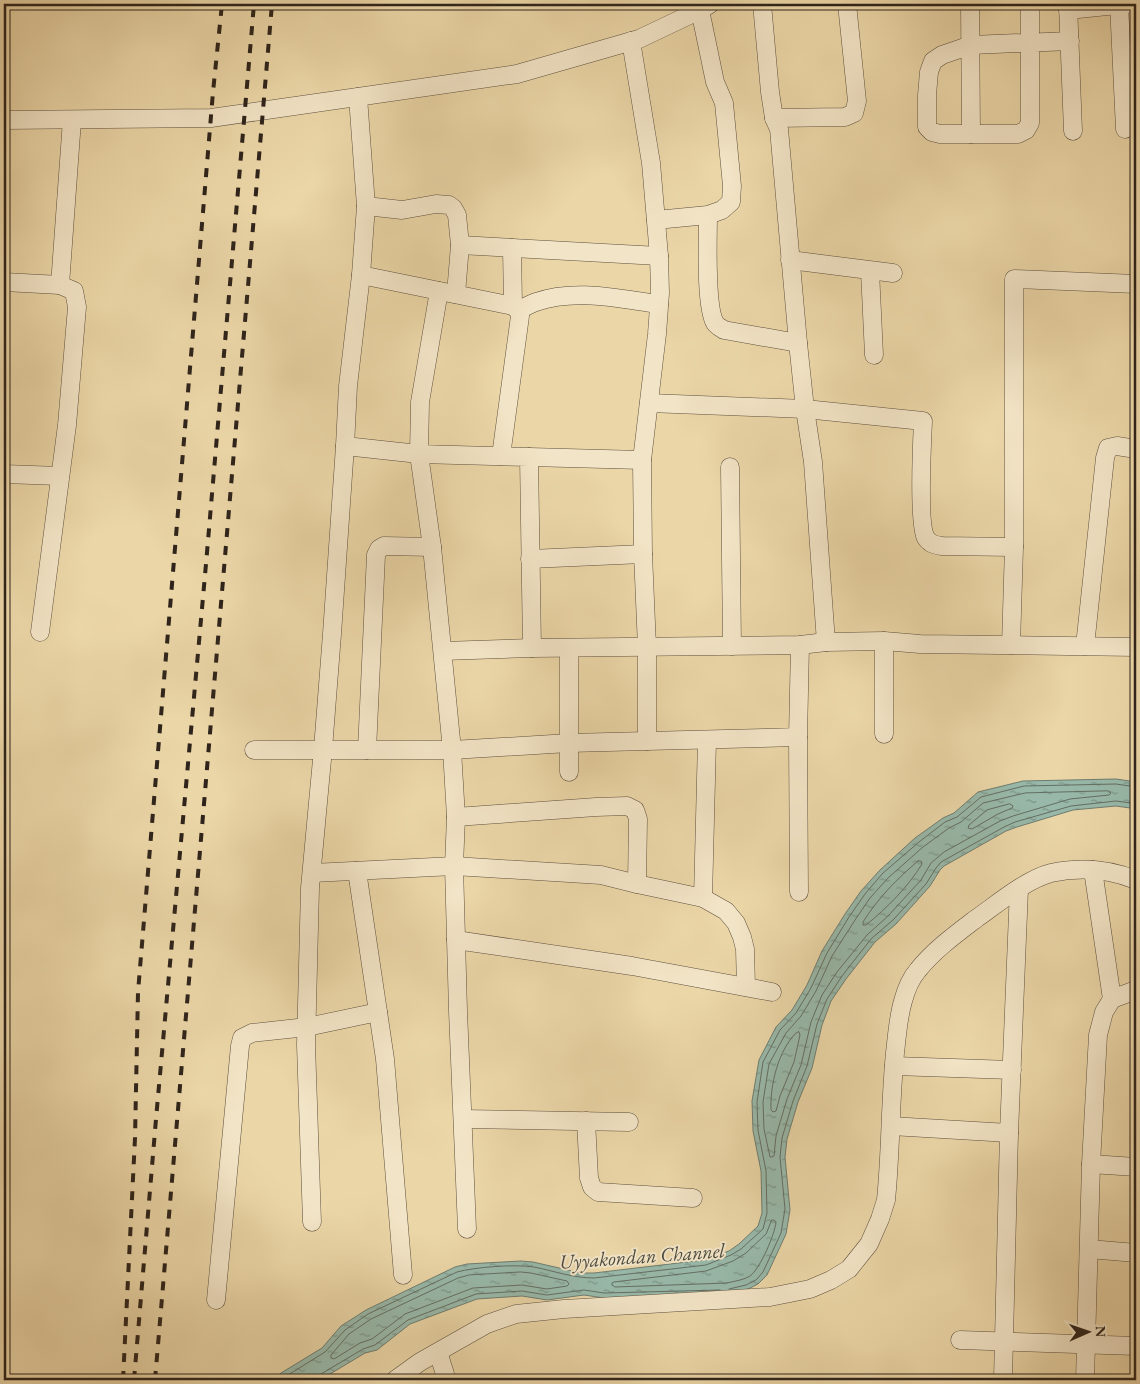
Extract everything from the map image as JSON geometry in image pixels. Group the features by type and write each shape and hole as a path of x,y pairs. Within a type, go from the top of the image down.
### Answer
{"street":[{"path":"762,4 770,92 774,118 778,129 805,409 813,462 826,642"},
{"path":"774,118 845,117 854,112 857,101 847,4"},
{"path":"970,4 971,134"},
{"path":"1030,4 1030,42 1030,123 1026,130 1018,134 940,134 932,132 927,127 926,95 929,72 933,61 942,55 971,45 1030,42 1070,41"},
{"path":"1073,130 1068,7 1122,4 1125,129"},
{"path":"4,120 211,118 517,74 639,39 705,7 714,82 724,103 732,186 731,202 722,210 708,215 656,220"},
{"path":"631,41 651,163 659,256 659,304 642,460 647,741"},
{"path":"312,1222 306,1045 312,873 323,749 348,386 361,275 366,206 358,97"},
{"path":"60,285 72,120"},
{"path":"366,206 402,210 436,204 449,205 457,215 460,245 420,402 419,454 432,546 452,750 456,817 454,866 458,1011 467,1229"},
{"path":"708,215 709,286 711,311 716,324 724,330 798,343"},
{"path":"460,245 659,256"},
{"path":"500,456 520,316 516,308 512,248"},
{"path":"790,260 893,274"},
{"path":"870,270 874,355"},
{"path":"361,275 516,308 560,296 592,295 659,304"},
{"path":"1011,645 1014,546 1014,279 1136,284"},
{"path":"4,282 60,285 74,292 77,307 67,425 40,632"},
{"path":"649,403 805,409 922,422 921,518 924,536 931,544 942,546 1014,546"},
{"path":"345,446 419,454 642,460"},
{"path":"1085,646 1105,458 1108,448 1117,446 1136,449"},
{"path":"529,457 532,648"},
{"path":"730,467 732,646"},
{"path":"4,474 60,476"},
{"path":"367,750 376,555 379,549 384,546 432,546"},
{"path":"530,559 643,554"},
{"path":"884,641 884,734"},
{"path":"443,650 800,645 826,642 884,641 920,644 1136,647"},
{"path":"799,892 798,737 800,645"},
{"path":"568,648 569,772"},
{"path":"254,750 452,750 569,743 798,737"},
{"path":"703,898 707,740"},
{"path":"456,817 627,806 635,810 638,819 637,884"},
{"path":"312,873 454,866 601,875 703,898 726,911 736,923 746,949 746,987"},
{"path":"395,1380 420,1362 487,1324 516,1314 770,1297 810,1289 831,1280 849,1269 869,1244 886,1200 898,1024 909,984 916,972 954,936 1002,900 1035,879 1073,870 1093,870 1136,880"},
{"path":"1093,870 1112,999"},
{"path":"357,871 385,1058 403,1275"},
{"path":"1003,1380 1009,1133 1019,889"},
{"path":"456,940 632,966 772,992"},
{"path":"1085,1380 1091,1164 1098,1035 1104,1012 1112,999 1136,990"},
{"path":"216,1300 242,1038 252,1033 307,1027 378,1012"},
{"path":"894,1066 1012,1070"},
{"path":"463,1119 629,1122"},
{"path":"586,1121 589,1178 592,1187 598,1192 693,1198"},
{"path":"890,1126 1009,1133"},
{"path":"1091,1164 1136,1167"},
{"path":"1088,1249 1136,1253"},
{"path":"960,1340 1136,1346"},
{"path":"438,1352 445,1380"}],"water":[{"path":"1116,779 1136,782 1136,811 1116,806 1073,810 1006,831 944,866 930,886 896,924 875,942 846,979 831,1001 822,1025 812,1068 798,1102 787,1139 785,1157 790,1210 786,1234 767,1275 758,1284 729,1295 604,1298 584,1295 547,1300 522,1296 477,1299 410,1324 377,1350 365,1353 320,1380 273,1380 322,1348 341,1326 366,1310 455,1267 467,1264 521,1261 581,1273 594,1273 704,1260 729,1251 739,1244 758,1226 762,1213 761,1171 753,1131 752,1101 759,1060 776,1027 792,1010 807,985 822,951 861,891 880,870 915,838 943,818 954,813 978,792 1023,781"}],"railway":[{"path":"123,1380 135,1138 138,992 213,92 222,4"},
{"path":"134,1380 254,4"},
{"path":"155,1380 272,4"}],"water label":[{"name":"Uyyakondan Channel","path":"642,1256"}]}
